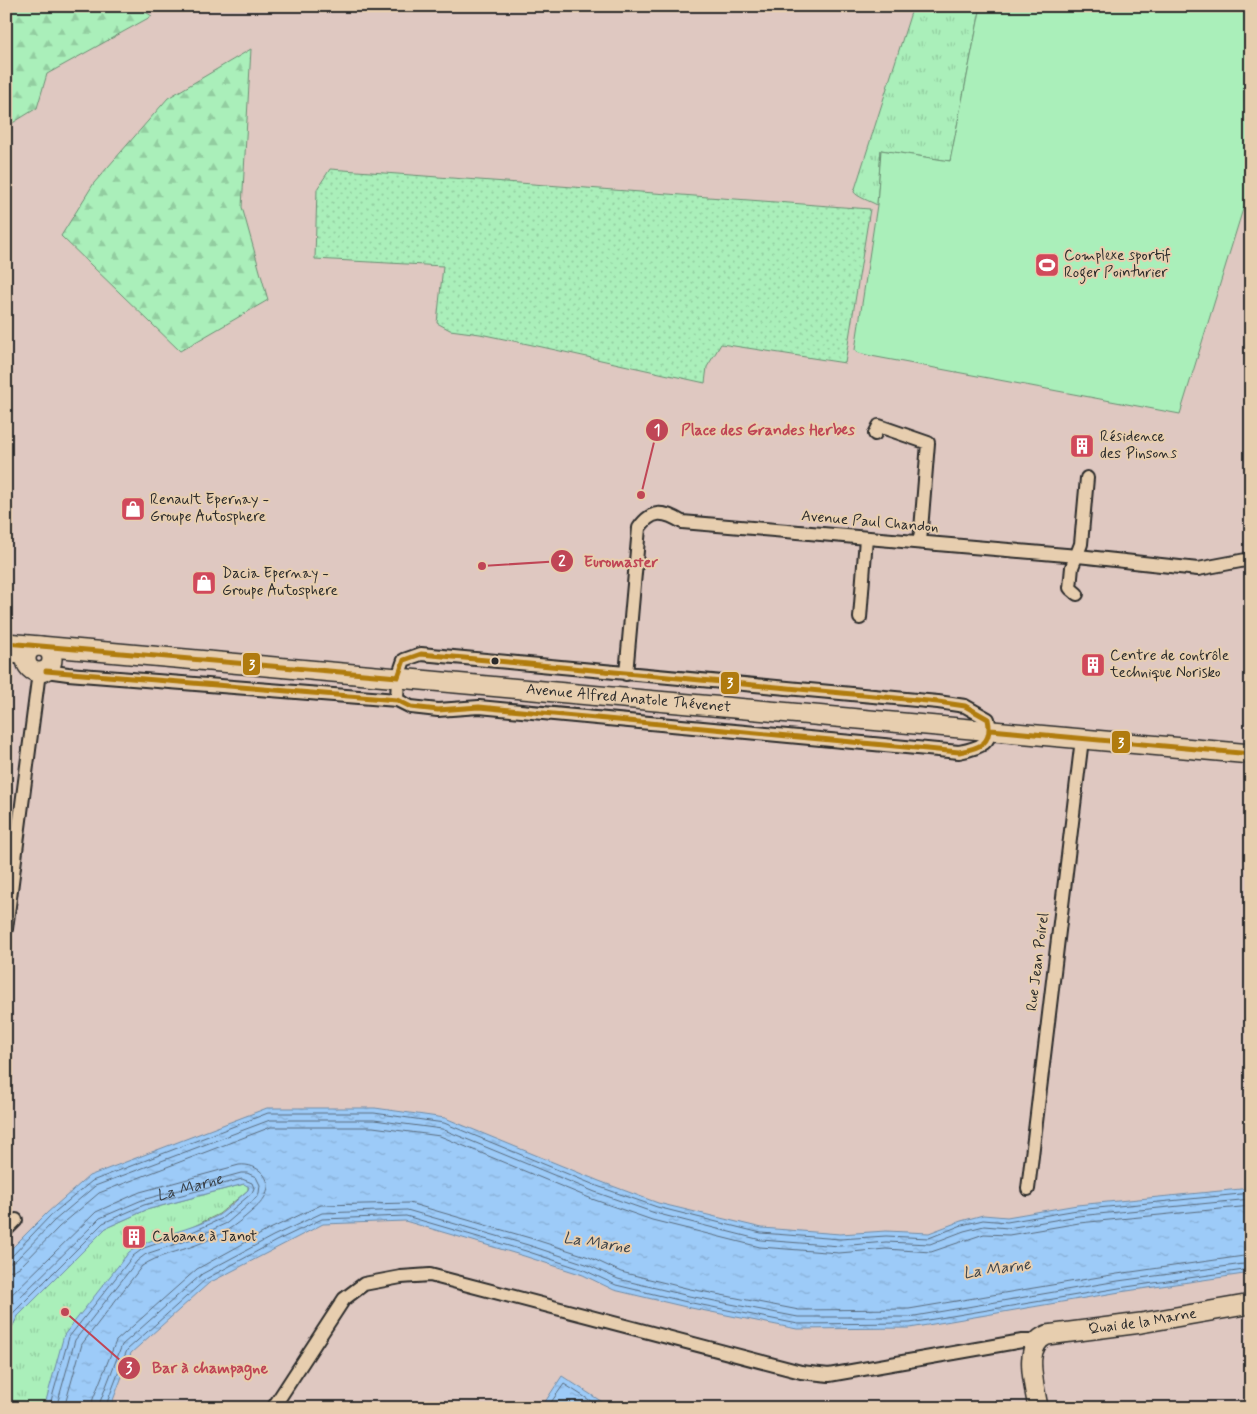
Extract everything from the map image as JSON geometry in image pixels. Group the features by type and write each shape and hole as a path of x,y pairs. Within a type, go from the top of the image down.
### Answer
{"main road":[{"name":"Avenue Alfred Anatole Thévenet","path":"6,643 40,661 74,649 1251,754"},
{"name":"Quai de la Marne","path":"1037,1341 1047,1335 1251,1304"},
{"path":"1037,1341 1032,1358 1038,1408"}],"street":[{"path":"875,434 879,426 928,443 920,542"},
{"path":"1077,594 1070,588 1072,567 1078,556 1081,544 1087,478"},
{"name":"Avenue Paul Chandon","path":"626,674 639,528 650,516 665,513 682,522 1078,556 1198,569 1251,559"},
{"path":"860,618 866,538"},
{"path":"6,655 40,661 77,675 397,700 410,707 438,710 479,707 959,752 976,749 986,741 991,730 988,719 965,706 938,702 421,654 404,660 398,677 397,700"},
{"path":"6,929 40,661"},
{"name":"Rue Jean Poirel","path":"1028,1189 1082,739"},
{"path":"6,1230 16,1220"},
{"path":"273,1408 344,1299 364,1284 401,1277 430,1275 801,1372 829,1375 1013,1342 1037,1341"}],"green space":[{"path":"6,6 136,6 152,16 47,74 37,108 6,127"},
{"path":"913,6 981,6 950,161 881,150 877,205 854,192"},
{"name":"Complexe sportif Roger Pointurier","path":"981,6 1251,6 1251,202 1243,209 1180,414 871,356 855,350 877,205 881,150 950,161"},
{"path":"251,49 242,207 268,300 180,351 61,236 94,183 168,98"},
{"path":"330,169 870,209 845,363 721,344 707,367 705,383 480,334 450,330 437,323 443,266 315,259 317,189"},
{"path":"244,1184 248,1185 248,1190 219,1214 190,1228 48,1396 44,1408 6,1408 6,1338 18,1316 106,1228 146,1210"}],"water":[{"name":"La Marne","path":"267,1108 375,1108 445,1118 658,1203 762,1228 840,1234 886,1231 929,1233 983,1215 1007,1217 1077,1205 1251,1188 1251,1273 1120,1292 910,1328 797,1329 686,1307 614,1290 583,1275 405,1221 323,1224 209,1283 131,1353 110,1408 44,1408 64,1335 129,1252 151,1241 219,1215 248,1190 249,1187 244,1184 146,1210 106,1228 18,1316 6,1338 6,1254 47,1213 89,1176"},
{"path":"562,1376 610,1407 541,1408"}],"transit line":[{"name":"3","path":"6,643 398,677 404,660 421,654 938,702 965,706 988,719 989,734 987,739 979,746 959,752 479,707 438,710 411,707 397,700 46,671"},
{"name":"3","path":"991,730 1251,754"}],"place":[{"name":"Complexe sportif Roger Pointurier","path":"1047,265"},
{"name":"Résidence des Pinsons","path":"1082,446"},
{"name":"Place des Grandes Herbes","path":"641,495"},
{"name":"Renault Epernay - Groupe Autosphere","path":"133,509"},
{"name":"Euromaster","path":"482,566"},
{"name":"Dacia Epernay - Groupe Autosphere","path":"204,583"},
{"name":"Centre de contrôle technique Norisko","path":"1093,665"},
{"name":"Cabane à Janot","path":"134,1237"},
{"name":"Bar à champagne","path":"65,1312"}]}
